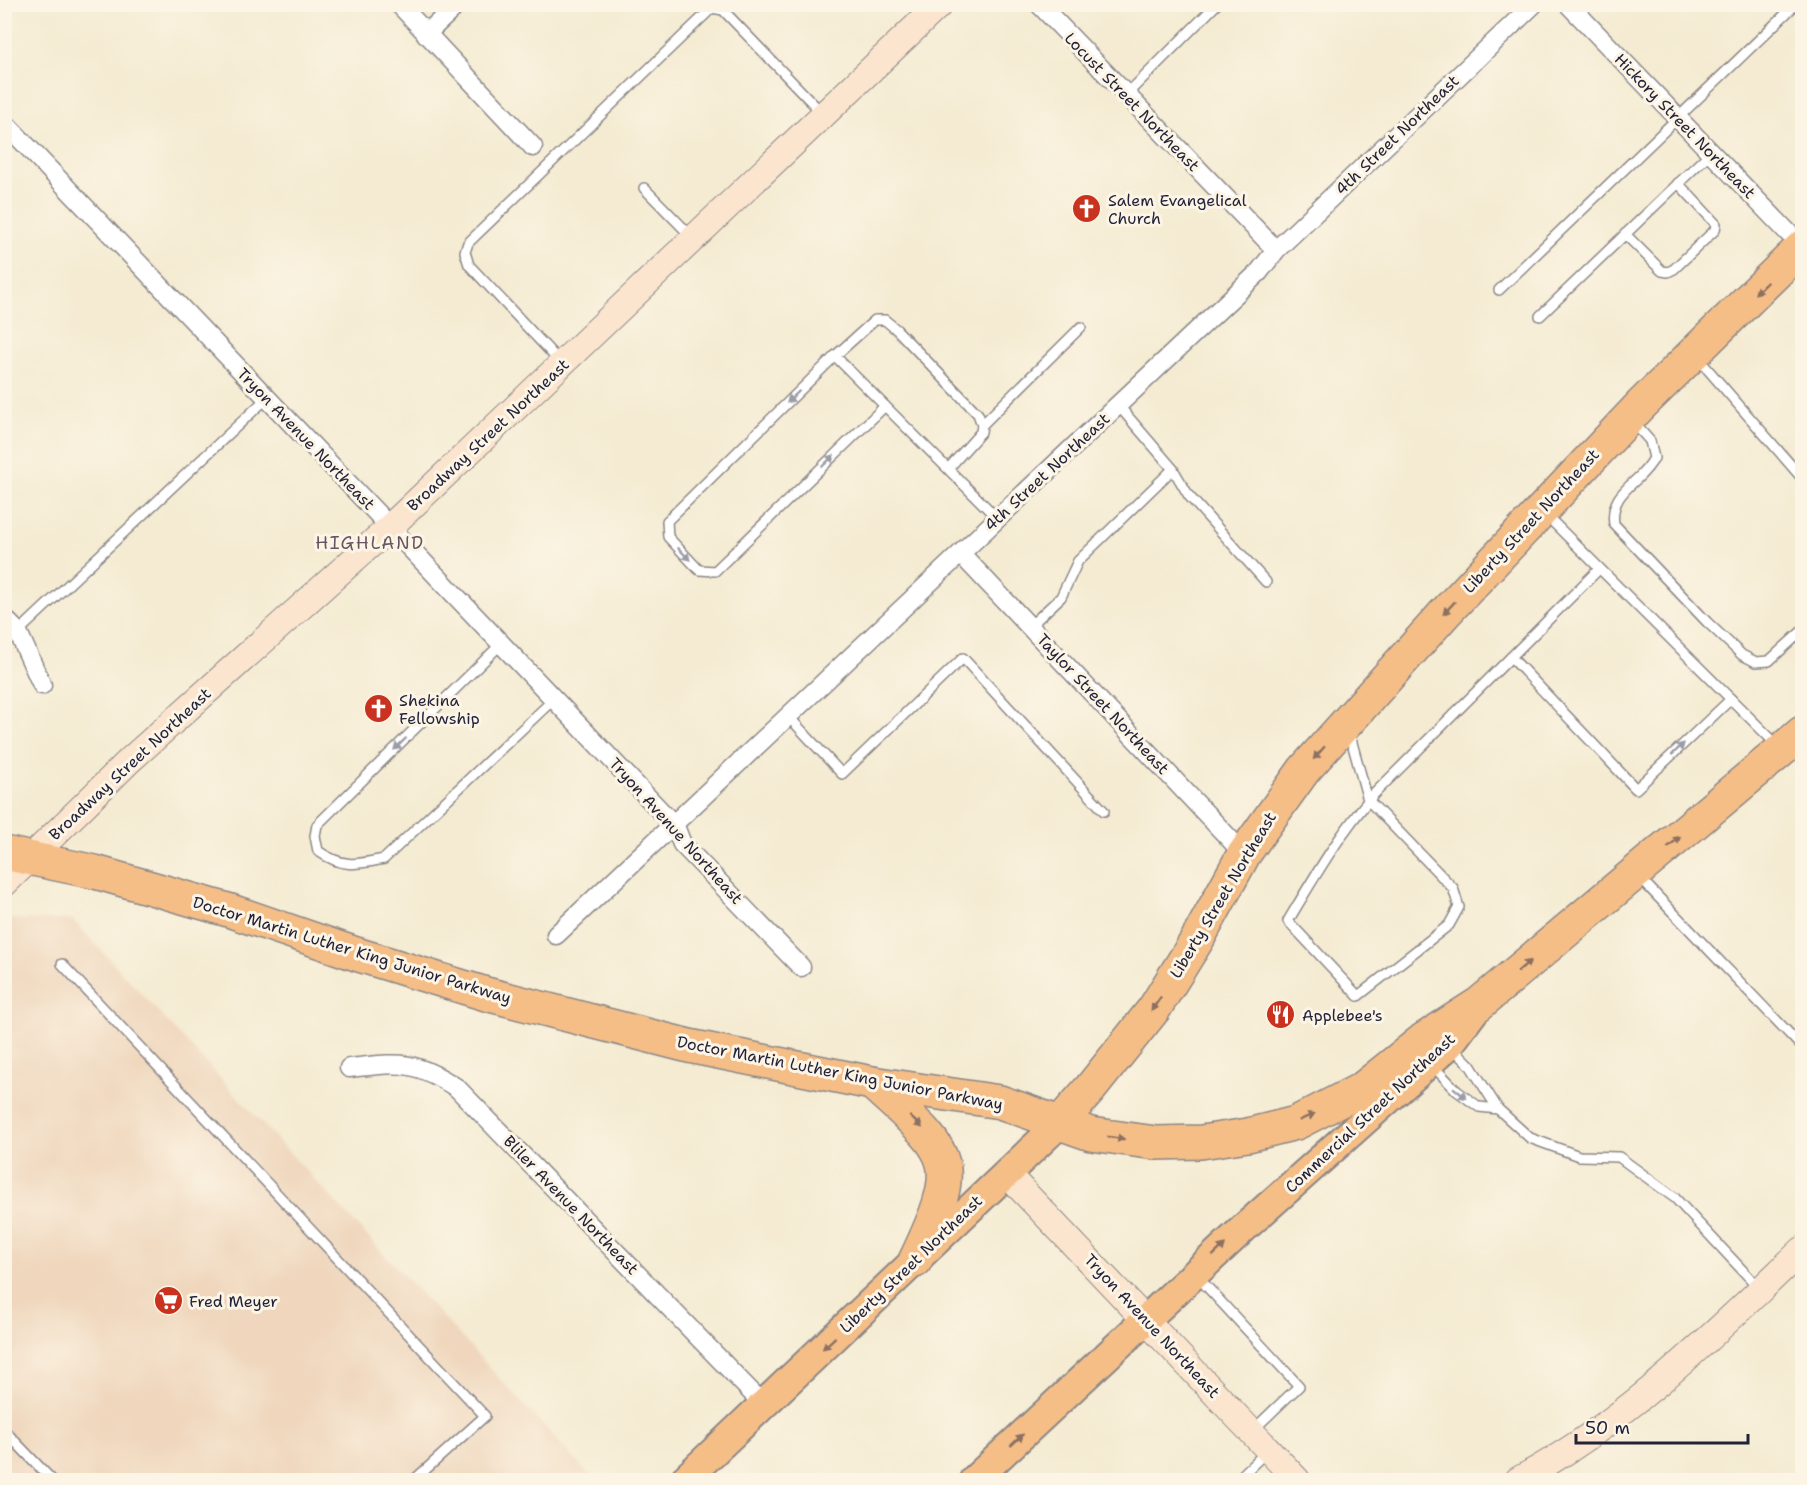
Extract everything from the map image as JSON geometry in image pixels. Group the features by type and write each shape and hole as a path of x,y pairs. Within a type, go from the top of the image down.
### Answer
{"highway":[{"name":"Liberty Street Northeast","path":"1060,1123 1154,1009 1197,940 1244,854 1304,770 1628,418 1802,247"},
{"name":"Commercial Street Northeast","path":"1479,1004 1792,742"},
{"name":"Doctor Martin Luther King Junior Parkway","path":"19,855 228,910 356,954 486,994 689,1046 872,1083 1000,1102 1091,1134 1156,1143 1201,1142 1248,1135 1296,1123 1362,1089 1423,1041 1479,1004"},
{"path":"872,1083 928,1134 938,1148 944,1164 945,1184 942,1199 915,1261"}],"main road":[{"name":"Broadway Street Northeast","path":"4,884 19,855 129,761 390,527 940,4"},
{"name":"Commercial Street Northeast","path":"974,1480 1194,1273 1440,1054 1479,1004"},
{"name":"Liberty Street Northeast","path":"684,1480 1060,1123"},
{"name":"Tryon Avenue Northeast","path":"1006,1173 1297,1480"},
{"path":"1532,1477 1652,1391 1803,1250"}],"street":[{"path":"399,4 533,147"},
{"path":"426,34 458,4"},
{"name":"Locust Street Northeast","path":"1039,4 1276,250"},
{"name":"4th Street Northeast","path":"556,935 675,826 1258,272 1276,250 1534,4"},
{"name":"Hickory Street Northeast","path":"1568,4 1802,247"},
{"name":"Tryon Avenue Northeast","path":"4,122 675,826 682,844 801,967"},
{"name":"Taylor Street Northeast","path":"961,554 1244,854"},
{"path":"4,618 18,632 42,685"},
{"name":"Bliler Avenue Northeast","path":"349,1068 394,1064 416,1065 457,1088 763,1404"}],"lane":[{"path":"1499,290 1796,4"},
{"path":"1126,95 1215,5"},
{"path":"562,364 470,265 465,252 468,243 712,8 723,10 824,115"},
{"path":"1540,316 1711,152"},
{"path":"1625,234 1662,271 1668,272 1682,262 1715,230 1716,224 1678,183"},
{"path":"644,188 694,239"},
{"path":"885,406 715,571 699,570 668,537 667,521 835,356 875,320 885,320 978,414 982,425 981,432 948,469"},
{"path":"982,425 1081,327"},
{"path":"1694,353 1803,478"},
{"path":"835,356 998,519"},
{"path":"18,632 267,398"},
{"path":"1118,405 1173,469 1189,496 1266,582"},
{"path":"1628,418 1650,441 1654,458 1617,499 1612,512 1614,524 1707,622 1742,655 1756,662 1769,662 1803,631"},
{"path":"1029,627 1061,597 1078,561 1173,469"},
{"path":"1542,511 1731,699 1792,742"},
{"path":"1346,722 1368,800 1453,888 1459,907 1449,925 1358,996 1288,921 1346,827 1368,800 1599,568"},
{"path":"501,644 317,825 315,836 318,851 334,862 354,865 384,859 554,699"},
{"path":"1511,657 1636,789 1731,699"},
{"path":"789,717 842,774 963,658 1104,811"},
{"path":"1636,874 1803,1047"},
{"path":"62,964 485,1416 414,1480"},
{"path":"1440,1054 1457,1091 1479,1107 1498,1109"},
{"path":"1440,1054 1470,1065 1498,1109 1530,1137 1580,1156 1619,1157 1675,1198 1760,1290"},
{"path":"1194,1273 1299,1386 1260,1441 1237,1480"},
{"path":"4,1430 52,1480"}],"shaded area":[{"path":"5,919 73,920 594,1480 5,1480"}],"place":[{"name":"Salem Evangelical Church","path":"1087,209"},
{"name":"Shekina Fellowship","path":"378,709"},
{"name":"Applebee's","path":"1281,1015"},
{"name":"Fred Meyer","path":"168,1301"}],"district":[{"name":"HIGHLAND","path":"370,543"}]}
